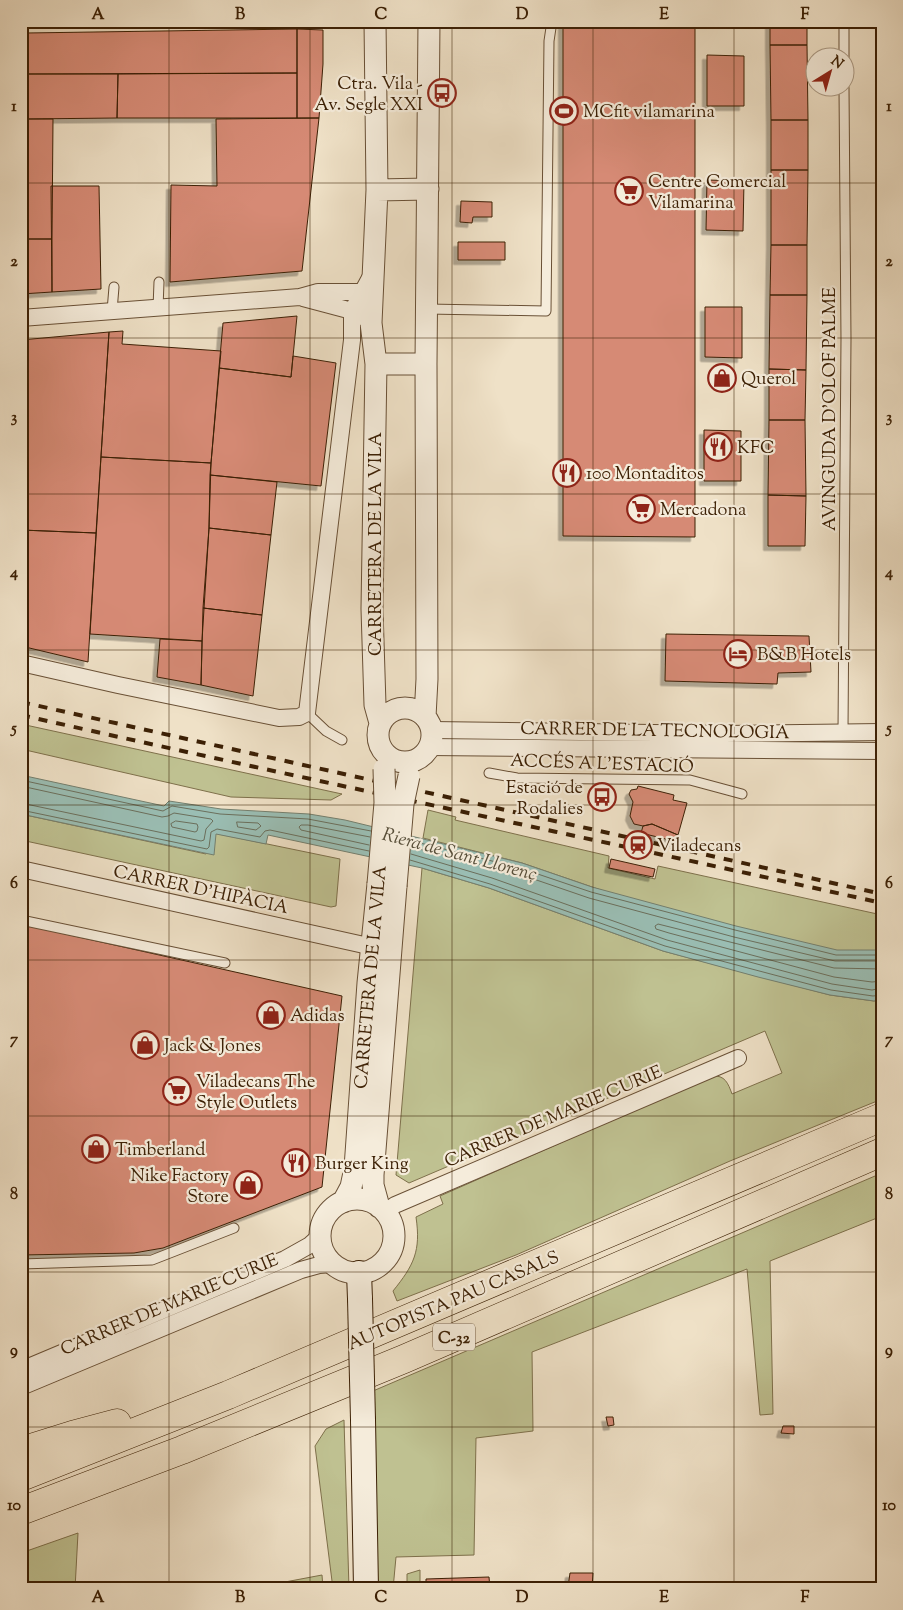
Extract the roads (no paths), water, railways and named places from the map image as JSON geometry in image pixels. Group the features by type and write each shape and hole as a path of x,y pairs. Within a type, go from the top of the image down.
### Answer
{"highway":[{"name":"AUTOPISTA PAU CASALS","path":"21,1477 228,1395 882,1117"},
{"name":"AUTOPISTA PAU CASALS","path":"21,1511 182,1450 404,1359 882,1152"},
{"path":"21,1451 72,1435 228,1395"}],"main road":[{"path":"359,1273 366,1589"}],"street":[{"name":"CARRETERA DE LA VILA","path":"375,21 377,190 372,323 376,364 372,609 375,705 380,723"},
{"name":"CARRETERA DE LA VILA","path":"342,1202 351,1187 355,1168 372,948 403,804 421,746 428,618 426,309 429,21"},
{"path":"377,190 428,189"},
{"path":"21,664 279,718 298,717 307,713 352,340 352,312 373,272"},
{"path":"21,318 300,297 318,292 363,292"},
{"path":"300,297 352,312 372,323"},
{"path":"376,364 426,364"},
{"path":"401,708 412,709 421,746 405,762 383,759 378,736 380,723 387,714 401,708"},
{"name":"CARRER DE LA TECNOLOGIA","path":"421,746 725,734 882,732"},
{"name":"CARRER DE LA TECNOLOGIA","path":"421,746 882,751"},
{"name":"CARRETERA DE LA VILA","path":"382,1209 373,1185 373,1175 387,885 383,759"},
{"name":"CARRER D'HIPÀCIA","path":"21,869 372,948"},
{"name":"CARRER DE MARIE CURIE","path":"382,1209 738,1058"},
{"path":"358,1199 372,1203 382,1209 393,1228 394,1237 393,1246 384,1262 377,1268 359,1273 341,1269 333,1264 326,1256 320,1236 324,1220 335,1207 342,1202 358,1199"},
{"name":"CARRER DE MARIE CURIE","path":"21,1370 285,1259 310,1245 320,1236"},
{"name":"CARRER DE MARIE CURIE","path":"21,1387 301,1270 318,1265 333,1264"}],"lane":[{"path":"426,309 546,311 549,41 552,21"},
{"path":"844,21 844,48"},
{"name":"AVINGUDA D'OLOF PALME","path":"843,731 846,339 844,98"},
{"path":"158,308 159,282"},
{"path":"112,311 114,287"},
{"path":"307,713 326,731 342,740"},
{"name":"ACCÉS A L'ESTACIÓ","path":"489,773 517,778 690,780 742,794"},
{"path":"21,920 225,964"},
{"path":"21,1264 152,1260 234,1228"}],"water":[{"name":"Riera de Sant Llorenç","path":"21,775 164,806 169,801 221,809 309,814 345,820 522,863 592,887 736,926 837,950 882,950 882,999 874,1001 830,995 663,951 489,888 422,868 268,835 266,844 216,834 214,855 21,814"}],"railway":[{"path":"21,702 882,894"},
{"path":"21,715 882,903"}],"place":[{"name":"Ctra. Vila - Av. Segle XXI","path":"442,93"},
{"name":"MCfit vilamarina","path":"564,111"},
{"name":"Centre Comercial Vilamarina","path":"629,191"},
{"name":"Querol","path":"722,378"},
{"name":"KFC","path":"718,447"},
{"name":"100 Montaditos","path":"567,473"},
{"name":"Mercadona","path":"641,509"},
{"name":"B&B Hotels","path":"738,654"},
{"name":"Estació de Rodalies","path":"602,797"},
{"name":"Viladecans","path":"638,845"},
{"name":"Adidas","path":"271,1015"},
{"name":"Jack & Jones","path":"145,1045"},
{"name":"Viladecans The Style Outlets","path":"177,1091"},
{"name":"Timberland","path":"96,1149"},
{"name":"Burger King","path":"296,1163"},
{"name":"Nike Factory Store","path":"248,1185"}]}
